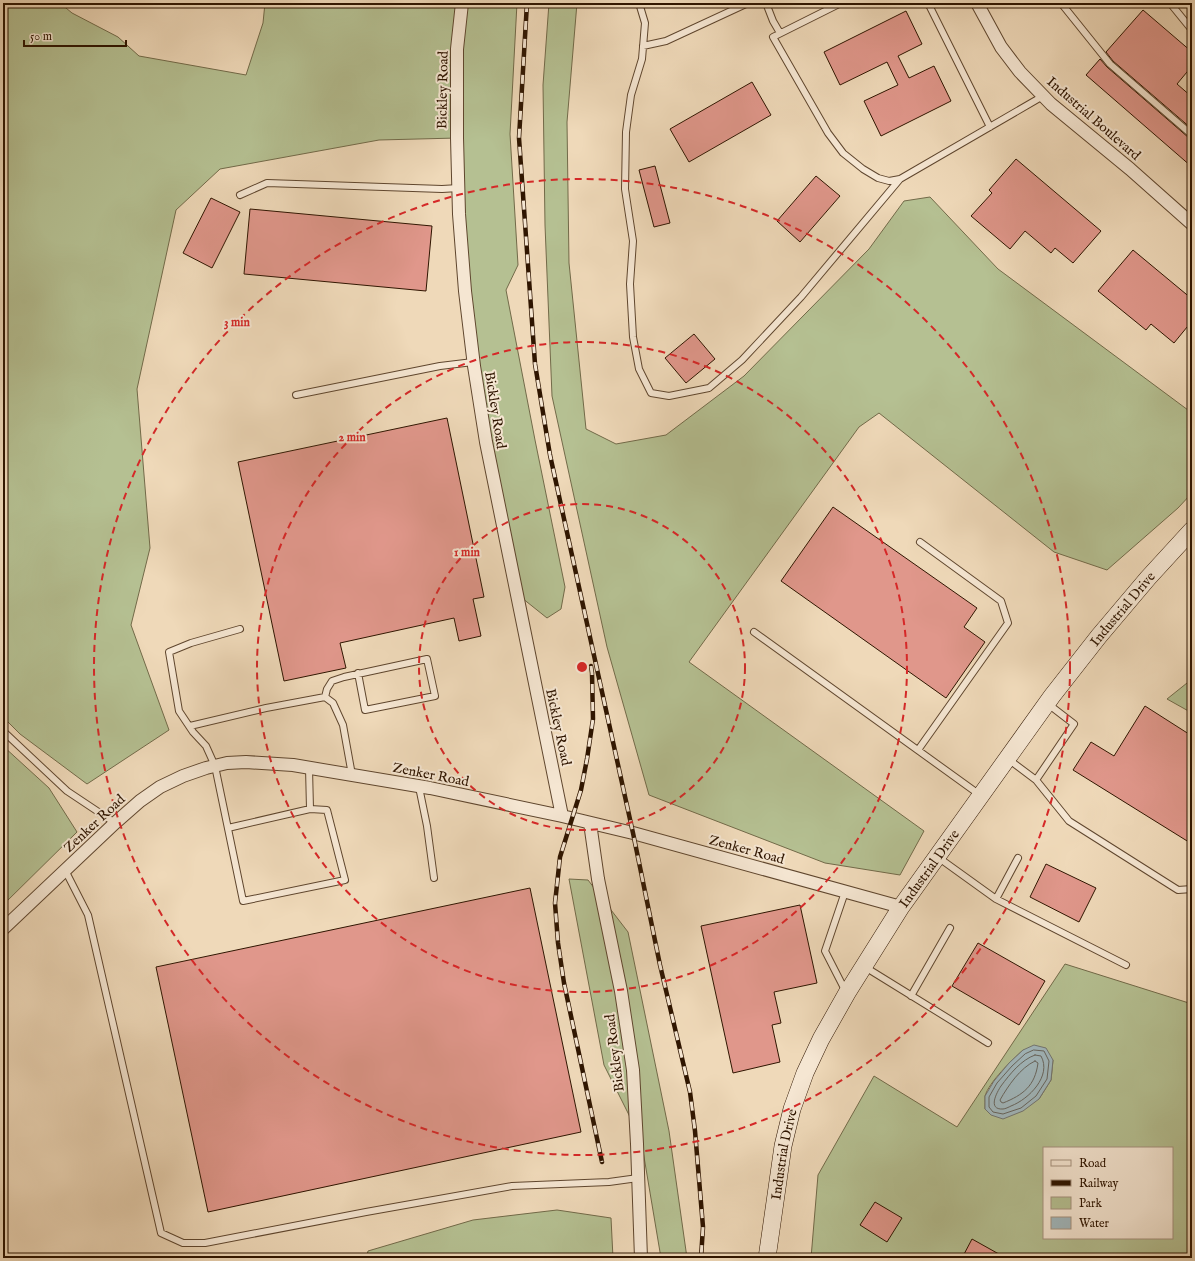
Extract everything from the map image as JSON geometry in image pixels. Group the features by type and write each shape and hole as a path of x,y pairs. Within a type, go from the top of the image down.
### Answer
{"street":[{"name":"Bickley Road","path":"462,3 457,49 458,188 465,290 473,362 486,442 562,816"},
{"name":"Industrial Boulevard","path":"977,3 1000,47 1020,72 1043,96 1130,169 1192,224"},
{"name":"Industrial Drive","path":"767,1258 783,1146 792,1109 820,1038 901,907 1047,703 1099,636 1148,578 1192,530"},
{"name":"Zenker Road","path":"3,929 115,823 140,801 160,787 183,776 214,766 228,763 253,762 293,765 352,775 562,816 901,907"},
{"name":"Bickley Road","path":"590,823 598,879 621,991 632,1070 638,1178 640,1258"}],"lane":[{"path":"639,3 645,23 642,59 631,95 626,132 624,189 633,241 630,284 633,337 639,369 651,393 669,396 709,388 742,360 801,297 900,179"},
{"path":"643,46 666,41 748,3"},
{"path":"766,3 773,21 780,33"},
{"path":"841,3 773,37 828,133 843,153 863,169 878,178 889,181 900,179 1043,96"},
{"path":"928,3 990,127"},
{"path":"1061,3 1110,64 1192,135"},
{"path":"1170,3 1192,30"},
{"path":"240,195 267,183 442,189 458,188"},
{"path":"296,395 440,366 473,362"},
{"path":"918,750 1008,623 1000,600 920,542"},
{"path":"228,828 310,809 327,810 345,880 243,901 214,766 206,746 180,711 169,652 192,643 240,629"},
{"path":"754,632 981,796"},
{"path":"325,698 327,689 332,681 344,677 427,659 435,696 365,710 358,674"},
{"path":"190,726 266,708 325,698 333,703 343,725 352,775"},
{"path":"1036,780 1074,724 1047,703"},
{"path":"3,731 68,791 115,823"},
{"path":"1007,759 1036,780 1069,821 1178,890 1192,889"},
{"path":"309,768 310,809"},
{"path":"419,787 427,826 434,878"},
{"path":"937,857 996,899 1126,965"},
{"path":"996,899 1018,858"},
{"path":"64,870 88,916 161,1233 183,1243 205,1243 512,1186 608,1182 638,1178"},
{"path":"845,892 825,951 847,993"},
{"path":"911,996 950,928"},
{"path":"864,966 988,1043"}],"green space":[{"path":"3,3 60,3 72,13 118,37 139,56 246,75 263,23 265,3 517,3 510,134 518,265 506,290 565,587 561,609 547,618 517,594 474,366 457,138 379,140 220,169 176,210 137,389 150,548 131,625 169,730 87,784 20,734 3,717"},
{"path":"549,3 577,3 567,122 569,263 586,429 616,444 666,435 744,376 869,249 904,201 930,197 998,269 1192,413 1192,493 1178,508 1107,570 1054,552 879,413 859,427 689,662 924,831 900,875 825,863 649,795 607,647 552,396 545,225 543,85"},
{"path":"1192,679 1192,713 1167,699"},
{"path":"3,746 49,788 77,832 3,905"},
{"path":"569,879 588,880 628,932 669,1131 687,1258 661,1258 641,1139 604,1065"},
{"path":"1065,964 1192,1004 1192,1258 811,1258 818,1175 874,1076 957,1127","holes":["1023,1050 1053,1060 1051,1080 1039,1099 985,1109 985,1096 987,1090 1001,1072"]},
{"path":"557,1210 611,1218 613,1258 366,1258 368,1251 473,1220"}],"water":[{"path":"1034,1045 1046,1048 1053,1060 1051,1080 1039,1099 1023,1111 1003,1119 991,1115 985,1109 985,1096 994,1081 1009,1063 1023,1050"}],"building":[{"path":"1143,10 1192,52 1192,66 1177,84 1192,97 1192,129 1113,61 1106,52"},
{"path":"906,11 922,44 898,56 909,78 934,66 951,101 881,136 864,101 898,85 887,62 840,85 824,52"},
{"path":"1100,59 1107,67 1192,139 1192,167 1086,75"},
{"path":"752,82 771,115 689,162 670,129"},
{"path":"1016,159 1101,231 1073,263 1055,248 1051,253 1025,231 1010,249 971,216 992,193 989,190"},
{"path":"655,166 670,223 654,227 639,170"},
{"path":"816,176 840,196 800,242 777,221"},
{"path":"211,198 240,212 212,268 183,253"},
{"path":"250,209 432,226 426,291 244,274"},
{"path":"1133,250 1192,299 1192,321 1174,343 1151,324 1146,330 1098,291"},
{"path":"694,334 715,359 686,383 665,358"},
{"path":"447,418 484,597 473,599 481,636 459,641 454,618 340,643 346,668 284,681 238,462"},
{"path":"833,507 977,608 964,627 985,642 946,698 781,581"},
{"path":"1145,706 1192,736 1192,844 1073,770 1091,742 1114,756"},
{"path":"1046,864 1096,888 1079,922 1030,897"},
{"path":"530,888 581,1132 208,1212 156,967"},
{"path":"800,905 817,983 774,992 781,1023 772,1025 780,1062 733,1073 701,926"},
{"path":"978,943 1045,981 1019,1025 952,986"},
{"path":"875,1202 902,1218 887,1242 860,1225"},
{"path":"972,1239 1006,1258 962,1258"}],"railway":[{"path":"527,3 519,138 535,364 550,455 633,833 660,965 690,1092 695,1131 703,1227 701,1258"},
{"path":"591,666 593,719 587,759 581,790 560,857 555,903 558,943 564,983 602,1162"}]}
